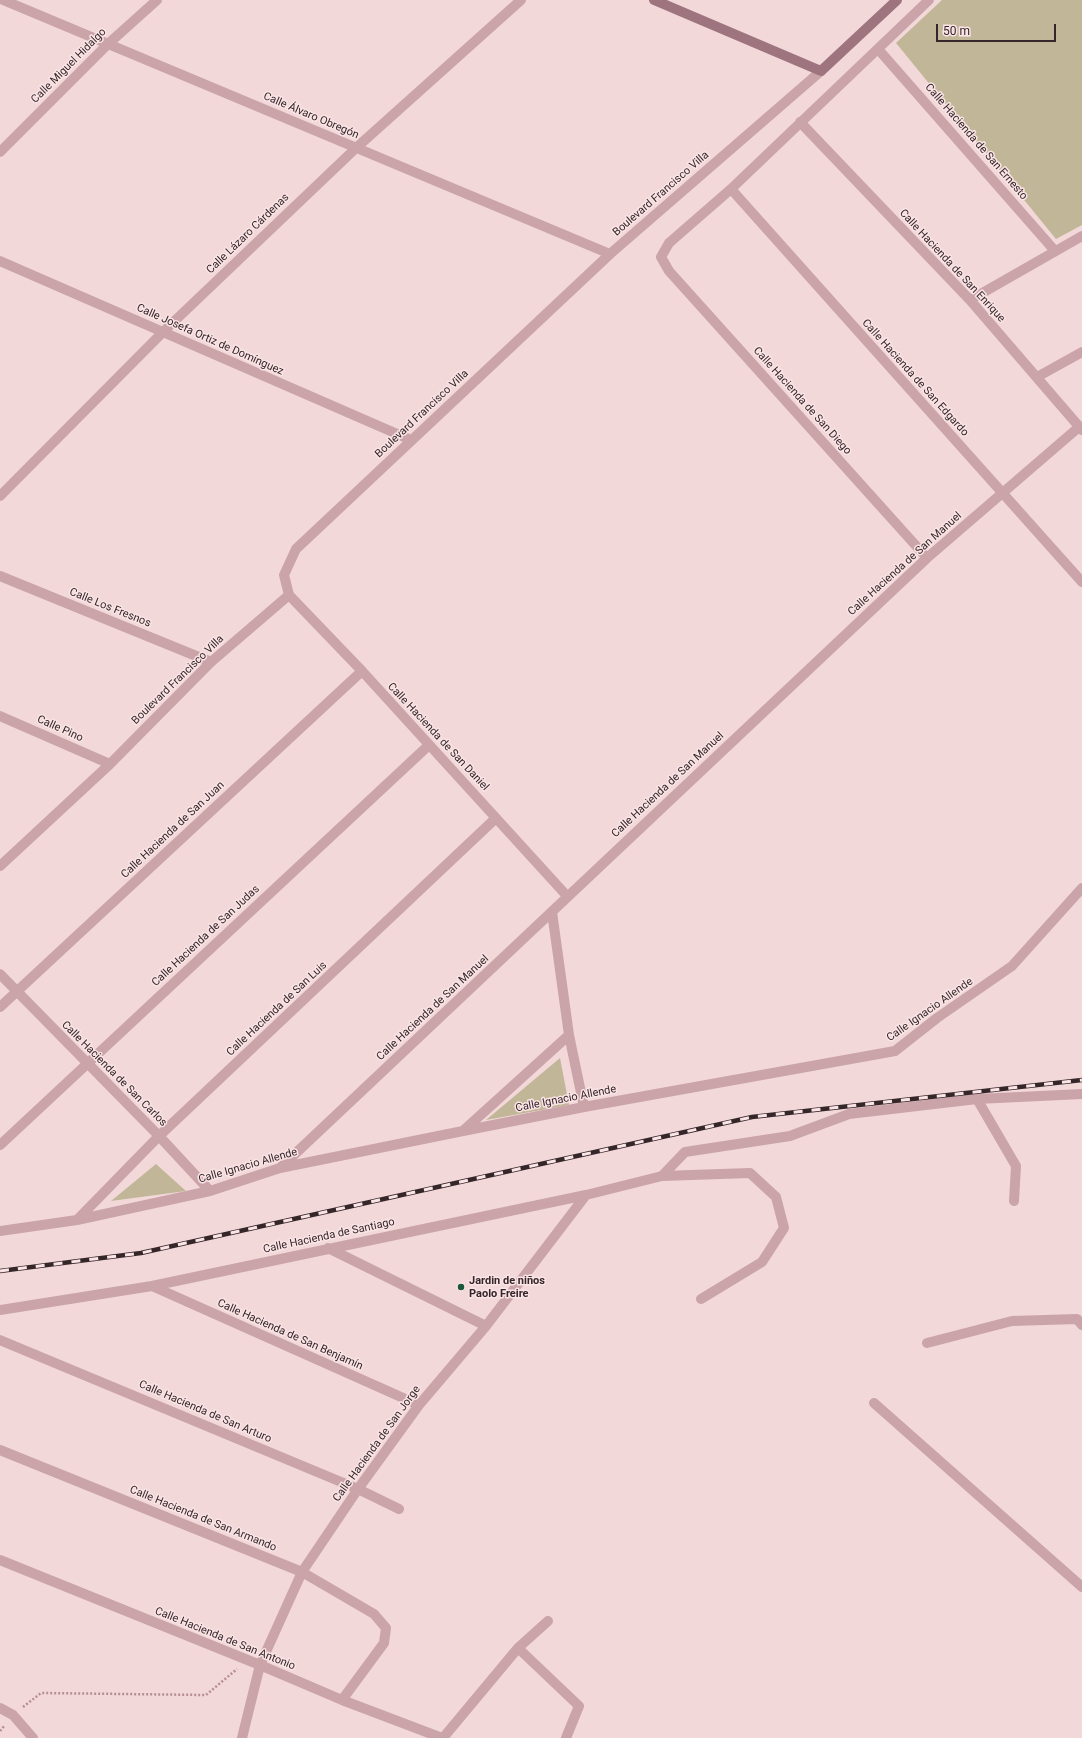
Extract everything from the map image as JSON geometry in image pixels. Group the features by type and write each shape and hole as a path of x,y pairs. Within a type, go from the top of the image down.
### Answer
{"street":[{"name":"Calle Álvaro Obregón","path":"2,0 610,254"},
{"name":"Calle Miguel Hidalgo","path":"0,152 108,44 157,0"},
{"name":"Calle Lázaro Cárdenas","path":"0,496 163,332 356,148 521,0"},
{"path":"654,0 821,71"},
{"name":"Boulevard Francisco Villa","path":"0,866 110,764 211,662 289,595 284,575 296,549 610,254 821,71 897,0"},
{"path":"731,189 929,0"},
{"name":"Calle Hacienda de San Ernesto","path":"878,48 1055,251"},
{"name":"Calle Hacienda de San Enrique","path":"800,122 970,300 1081,428"},
{"name":"Calle Hacienda de San Diego","path":"731,189 669,242 661,257 674,277 927,558"},
{"name":"Calle Hacienda de San Edgardo","path":"731,189 1082,582"},
{"path":"970,300 1082,236"},
{"name":"Calle Josefa Ortiz de Domínguez","path":"0,261 411,440"},
{"path":"1037,377 1082,352"},
{"name":"Calle Hacienda de San Manuel","path":"280,1168 927,558 1002,493 1081,428"},
{"name":"Calle Los Fresnos","path":"0,576 211,662"},
{"name":"Calle Hacienda de San Daniel","path":"289,595 362,671 567,896"},
{"name":"Calle Hacienda de San Juan","path":"0,1007 362,671"},
{"name":"Calle Pino","path":"0,716 110,764"},
{"name":"Calle Hacienda de San Judas","path":"0,1145 429,745"},
{"name":"Calle Hacienda de San Luis","path":"77,1220 159,1136 496,818"},
{"name":"Calle Ignacio Allende","path":"0,1231 77,1220 210,1191 280,1168 463,1131 584,1107 896,1051 937,1018 1012,966 1082,888"},
{"path":"552,912 570,1035 584,1107"},
{"name":"Calle Hacienda de San Carlos","path":"0,974 159,1136 210,1191"},
{"path":"463,1131 570,1035"},
{"path":"662,1176 685,1152 790,1136 848,1114 977,1099 1082,1094"},
{"path":"977,1099 1016,1166 1014,1201"},
{"name":"Calle Hacienda de Santiago","path":"0,1310 152,1286 586,1195 662,1176 750,1173 776,1197 784,1228 762,1262 701,1299"},
{"name":"Calle Hacienda de San Jorge","path":"242,1738 260,1665 302,1572 358,1489 419,1405 486,1326 586,1195"},
{"path":"328,1248 486,1326"},
{"name":"Calle Hacienda de San Benjamín","path":"152,1286 419,1405"},
{"path":"928,1343 1012,1321 1077,1319 1082,1325"},
{"name":"Calle Hacienda de San Arturo","path":"0,1340 358,1489 399,1509"},
{"path":"874,1403 1082,1587"},
{"name":"Calle Hacienda de San Armando","path":"0,1450 302,1572 374,1614 386,1628 384,1643 342,1700"},
{"name":"Calle Hacienda de San Antonio","path":"0,1560 260,1665 342,1700 443,1738"},
{"path":"443,1738 518,1648 548,1621"},
{"path":"518,1648 579,1706 566,1738"},
{"path":"0,1708 13,1715 33,1738"}],"path":[{"path":"13,1715 41,1692 206,1695 247,1661"}],"shaded area":[{"path":"942,0 1082,0 1082,225 1056,239 896,43"},
{"path":"560,1058 569,1105 486,1120"},
{"path":"156,1164 186,1191 111,1201"}],"railway":[{"path":"0,1271 141,1253 752,1117 1082,1080"}],"place":[{"name":"Jardin de niños Paolo Freire","path":"461,1287"}]}
